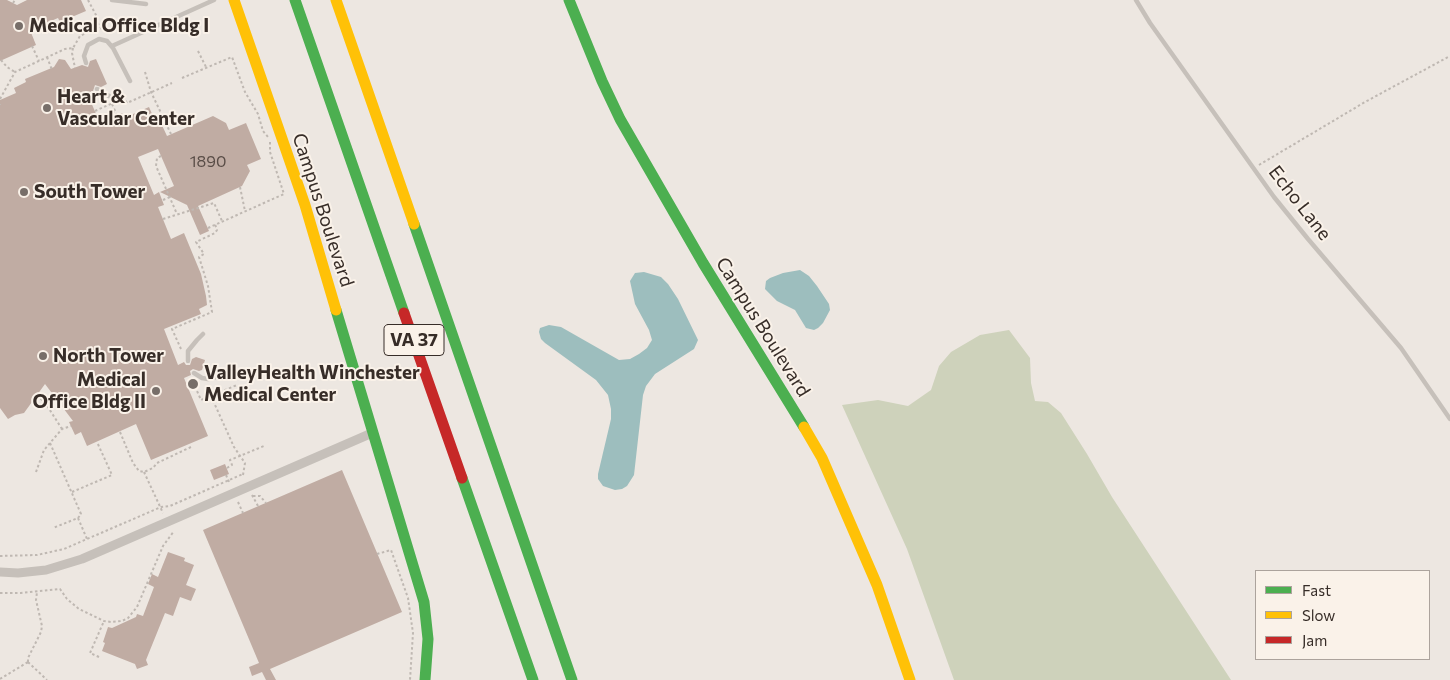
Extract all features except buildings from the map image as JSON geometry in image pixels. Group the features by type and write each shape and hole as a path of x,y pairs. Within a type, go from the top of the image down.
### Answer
{"main road":[{"name":"Campus Boulevard","path":"234,0 305,205 424,602 428,639 425,680"},
{"name":"VA 37","path":"295,0 533,680"},
{"name":"VA 37","path":"336,0 572,680"},
{"name":"Campus Boulevard","path":"569,0 602,81 627,133 703,263 822,458 877,585 910,680"}],"street":[{"path":"0,572 18,573 46,570 82,559 372,433"}],"lane":[{"path":"112,0 146,4"},
{"path":"112,46 214,0"},
{"name":"Echo Lane","path":"1136,0 1150,23 1274,197 1401,348 1450,418"},
{"path":"86,63 84,52 92,42 102,39 112,46 130,80"},
{"path":"97,89 109,96"},
{"path":"188,360 188,351 203,334"},
{"path":"192,374 208,379 221,376"}],"path":[{"path":"88,0 97,17 99,28"},
{"path":"75,68 72,52 80,36 99,28 112,31 137,20"},
{"path":"32,46 39,61"},
{"path":"0,99 16,72 65,49 73,48"},
{"path":"198,51 206,67"},
{"path":"1254,168 1366,102 1450,56"},
{"path":"47,57 52,70"},
{"path":"182,78 232,57 245,92 258,114 263,131 270,141 270,152 284,194 208,228"},
{"path":"1,60 16,72"},
{"path":"145,72 151,92 170,134"},
{"path":"95,111 124,98 127,103 172,83"},
{"path":"112,104 117,115"},
{"path":"94,121 115,111"},
{"path":"161,156 158,158 156,166 177,214"},
{"path":"240,187 245,211"},
{"path":"163,200 170,197"},
{"path":"163,220 214,203 222,221"},
{"path":"182,350 172,329 212,312 208,286 199,257 204,254 196,242 216,233 215,224"},
{"path":"203,234 204,238"},
{"path":"192,374 201,400 237,385"},
{"path":"37,395 46,404 62,429"},
{"path":"0,556 43,554 64,549 243,474 245,463 234,447 211,396"},
{"path":"36,472 44,450 62,429 71,426"},
{"path":"120,432 139,471 144,472 153,468 157,463 191,447"},
{"path":"72,492 112,475 97,442"},
{"path":"50,443 82,514 78,518 53,528"},
{"path":"227,468 232,465 230,460 264,446"},
{"path":"144,472 161,508"},
{"path":"258,506 253,495 260,496 266,503"},
{"path":"238,502 243,513"},
{"path":"78,518 87,540"},
{"path":"0,593 60,589 71,604 104,620 111,622 128,618 137,607 163,546 172,531"},
{"path":"377,554 392,550 408,598 413,633 410,680"},
{"path":"0,679 28,662 28,658 41,632 42,626 36,600 37,592"},
{"path":"99,657 90,653 104,620"},
{"path":"28,662 46,680"}],"green space":[{"path":"1009,330 1030,358 1031,383 1035,401 1048,402 1061,413 1112,497 1231,680 954,680 907,549 842,405 878,400 908,406 931,390 939,366 951,352 980,335"}],"water":[{"path":"800,270 809,276 829,304 830,310 823,323 814,330 806,328 795,310 777,301 765,289 766,281 770,278"},
{"path":"644,272 661,277 668,284 678,299 698,340 694,349 655,374 646,386 643,395 634,475 627,486 615,490 603,486 598,479 611,419 608,395 596,380 545,343 541,339 539,332 540,328 549,325 561,327 619,360 630,359 639,354 647,348 652,340 649,330 635,304 630,281 635,273"}],"traffic: fast":[{"path":"295,0 404,313"},
{"path":"569,0 602,81 620,119 703,263 804,427"},
{"path":"414,224 572,680"},
{"path":"336,310 424,602 428,639 425,680"},
{"path":"462,478 533,680"}],"traffic: slow":[{"path":"234,0 305,205 336,310"},
{"path":"336,0 414,224"},
{"path":"804,427 822,458 877,585 910,680"}],"traffic: jam":[{"path":"404,313 462,478"}],"place":[{"name":"Medical Office Bldg I","path":"19,26"},
{"name":"Heart & Vascular Center","path":"47,108"},
{"name":"South Tower","path":"24,192"},
{"name":"North Tower","path":"43,356"},
{"name":"ValleyHealth Winchester Medical Center","path":"193,384"},
{"name":"Medical Office Bldg II","path":"156,391"}]}
